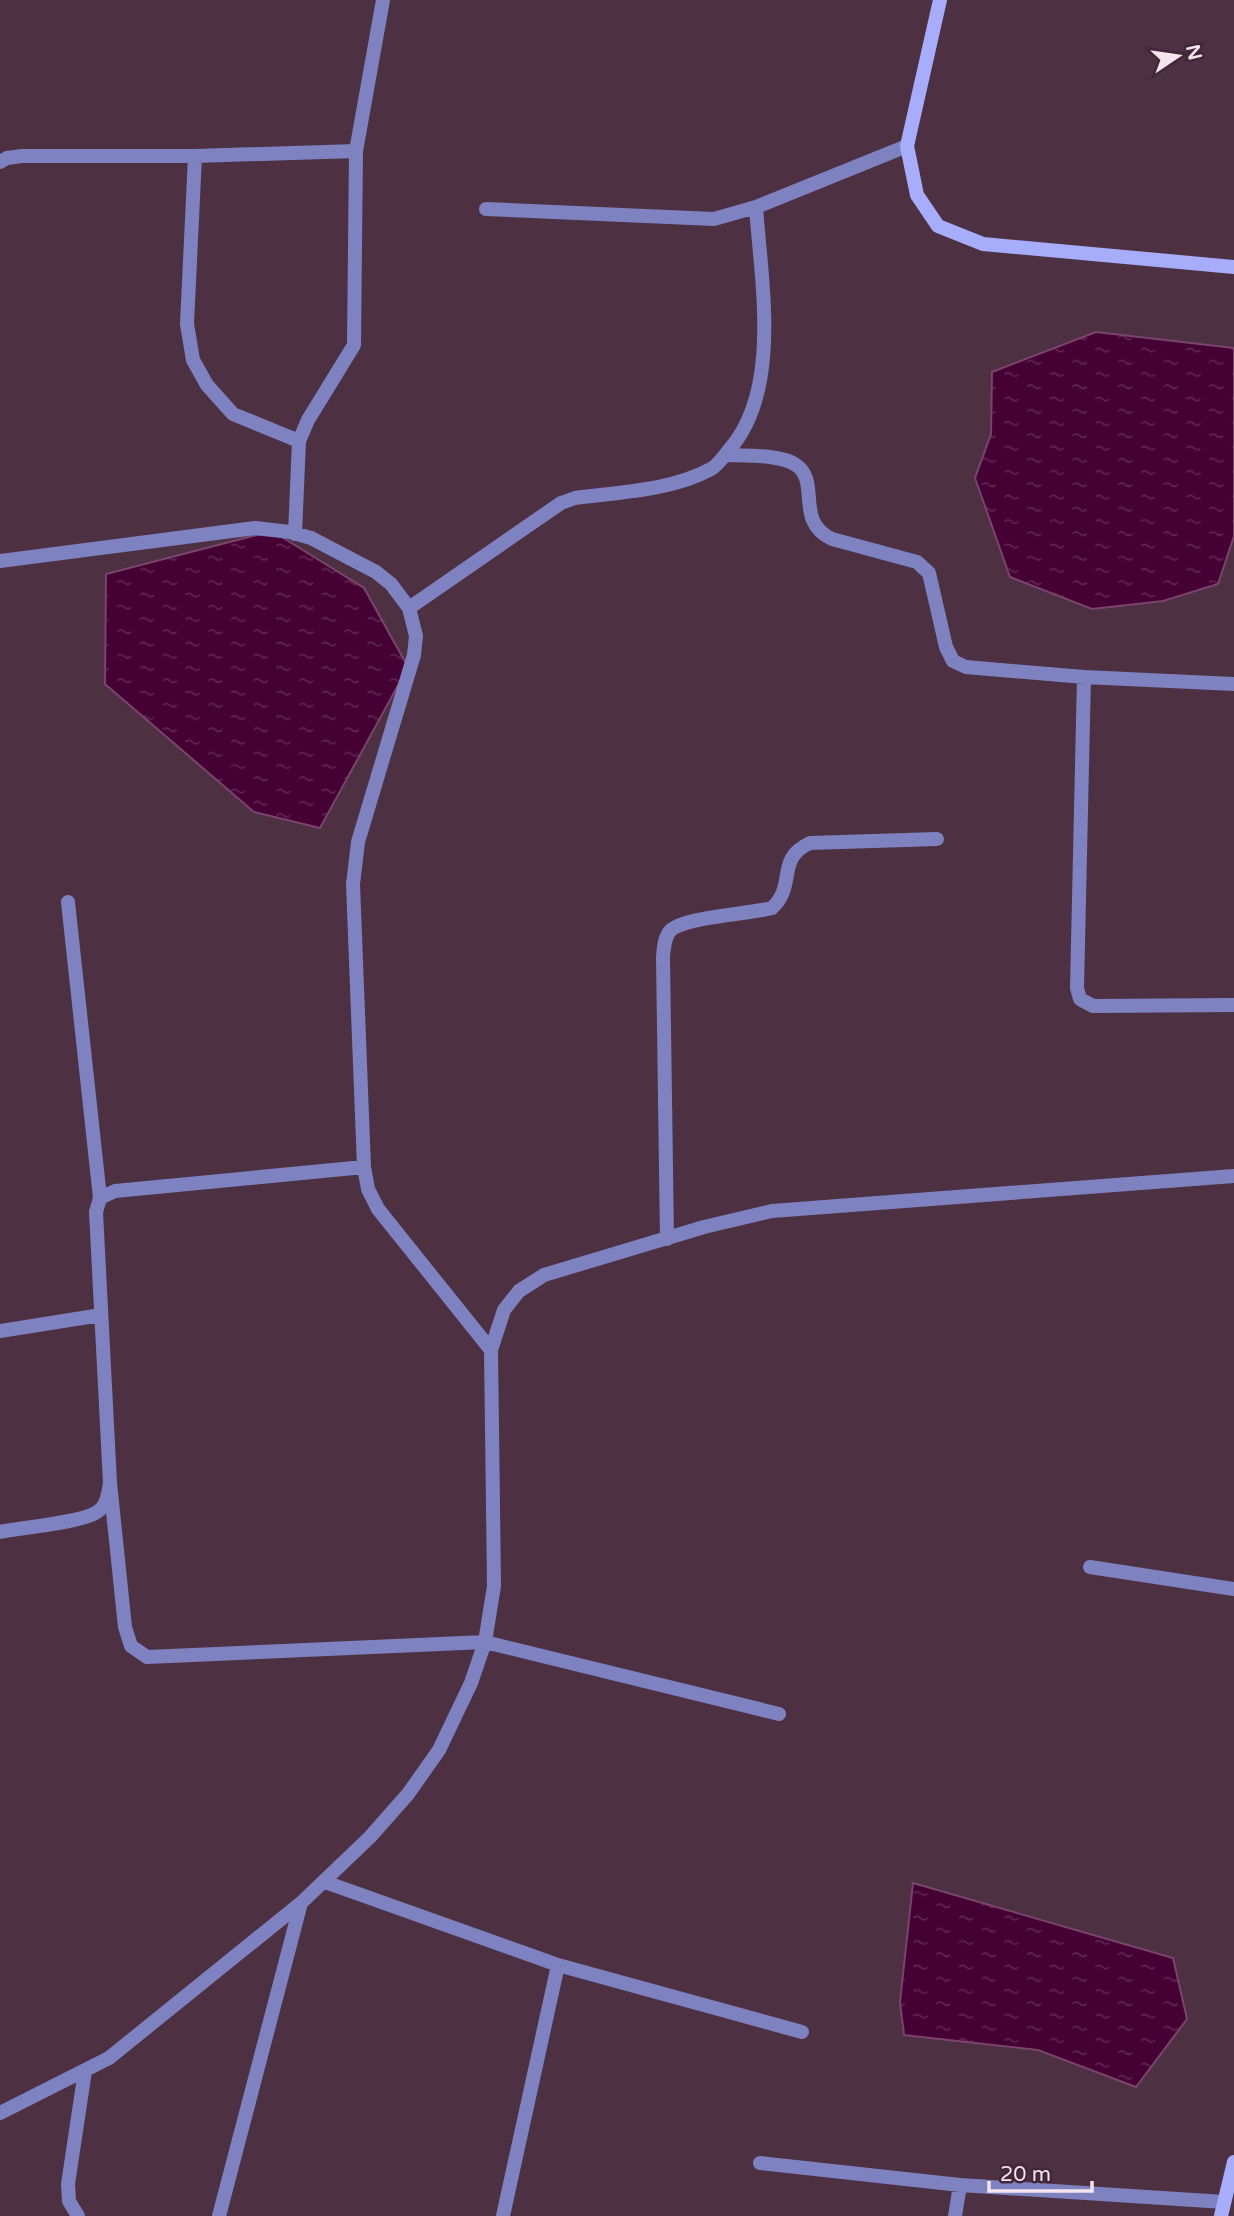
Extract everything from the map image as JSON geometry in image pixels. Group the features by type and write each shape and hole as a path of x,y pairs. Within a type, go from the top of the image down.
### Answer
{"main road":[{"path":"940,0 907,146 917,195 938,226 983,244 1234,267"},
{"path":"1223,2209 1234,2162"}],"street":[{"path":"295,534 299,441 308,421 354,345 356,151 383,0"},
{"path":"486,209 714,219 756,207 907,146"},
{"path":"0,162 22,156 195,156 356,151"},
{"path":"195,156 187,324 193,360 207,385 233,414 299,441"},
{"path":"410,608 561,503 575,498 673,484 713,468 725,455 737,441 752,410 763,368 764,315 756,207"},
{"path":"725,455 783,459 797,465 806,477 813,522 819,533 917,562 929,573 946,647 953,661 966,667 1084,677 1234,684"},
{"path":"0,561 255,527 312,538 376,572 391,584 410,608 416,636 414,655 354,861 364,1167 368,1189 378,1209 491,1350"},
{"path":"1084,677 1077,988 1080,999 1093,1006 1234,1005"},
{"path":"667,1239 663,957 665,940 671,930 686,922 772,908 785,890 790,858 797,849 810,843 937,839"},
{"path":"68,902 100,1198 96,1212 110,1483 125,1627 131,1646 147,1657 485,1642 779,1714"},
{"path":"100,1198 115,1191 364,1167"},
{"path":"0,2113 109,2058 301,1903 370,1837 408,1794 439,1751 471,1683 485,1642 494,1586 491,1350 504,1310 519,1291 544,1275 772,1211 1234,1176"},
{"path":"0,1331 102,1315"},
{"path":"0,1532 97,1513 107,1501 110,1483"},
{"path":"1090,1567 1234,1589"},
{"path":"325,1882 558,1965 802,2032"},
{"path":"219,2216 301,1903"},
{"path":"503,2216 558,1965"},
{"path":"78,2216 69,2201 68,2184 85,2071"},
{"path":"760,2163 960,2185 1223,2209"},
{"path":"956,2216 960,2185"}],"water":[{"path":"1096,332 1234,348 1234,536 1218,584 1163,601 1092,609 1010,577 975,478 991,434 992,372"},
{"path":"272,531 364,588 408,667 320,828 254,812 105,684 106,574"},
{"path":"913,1883 1173,1958 1187,2019 1136,2087 1038,2050 904,2035 900,2002"}]}
